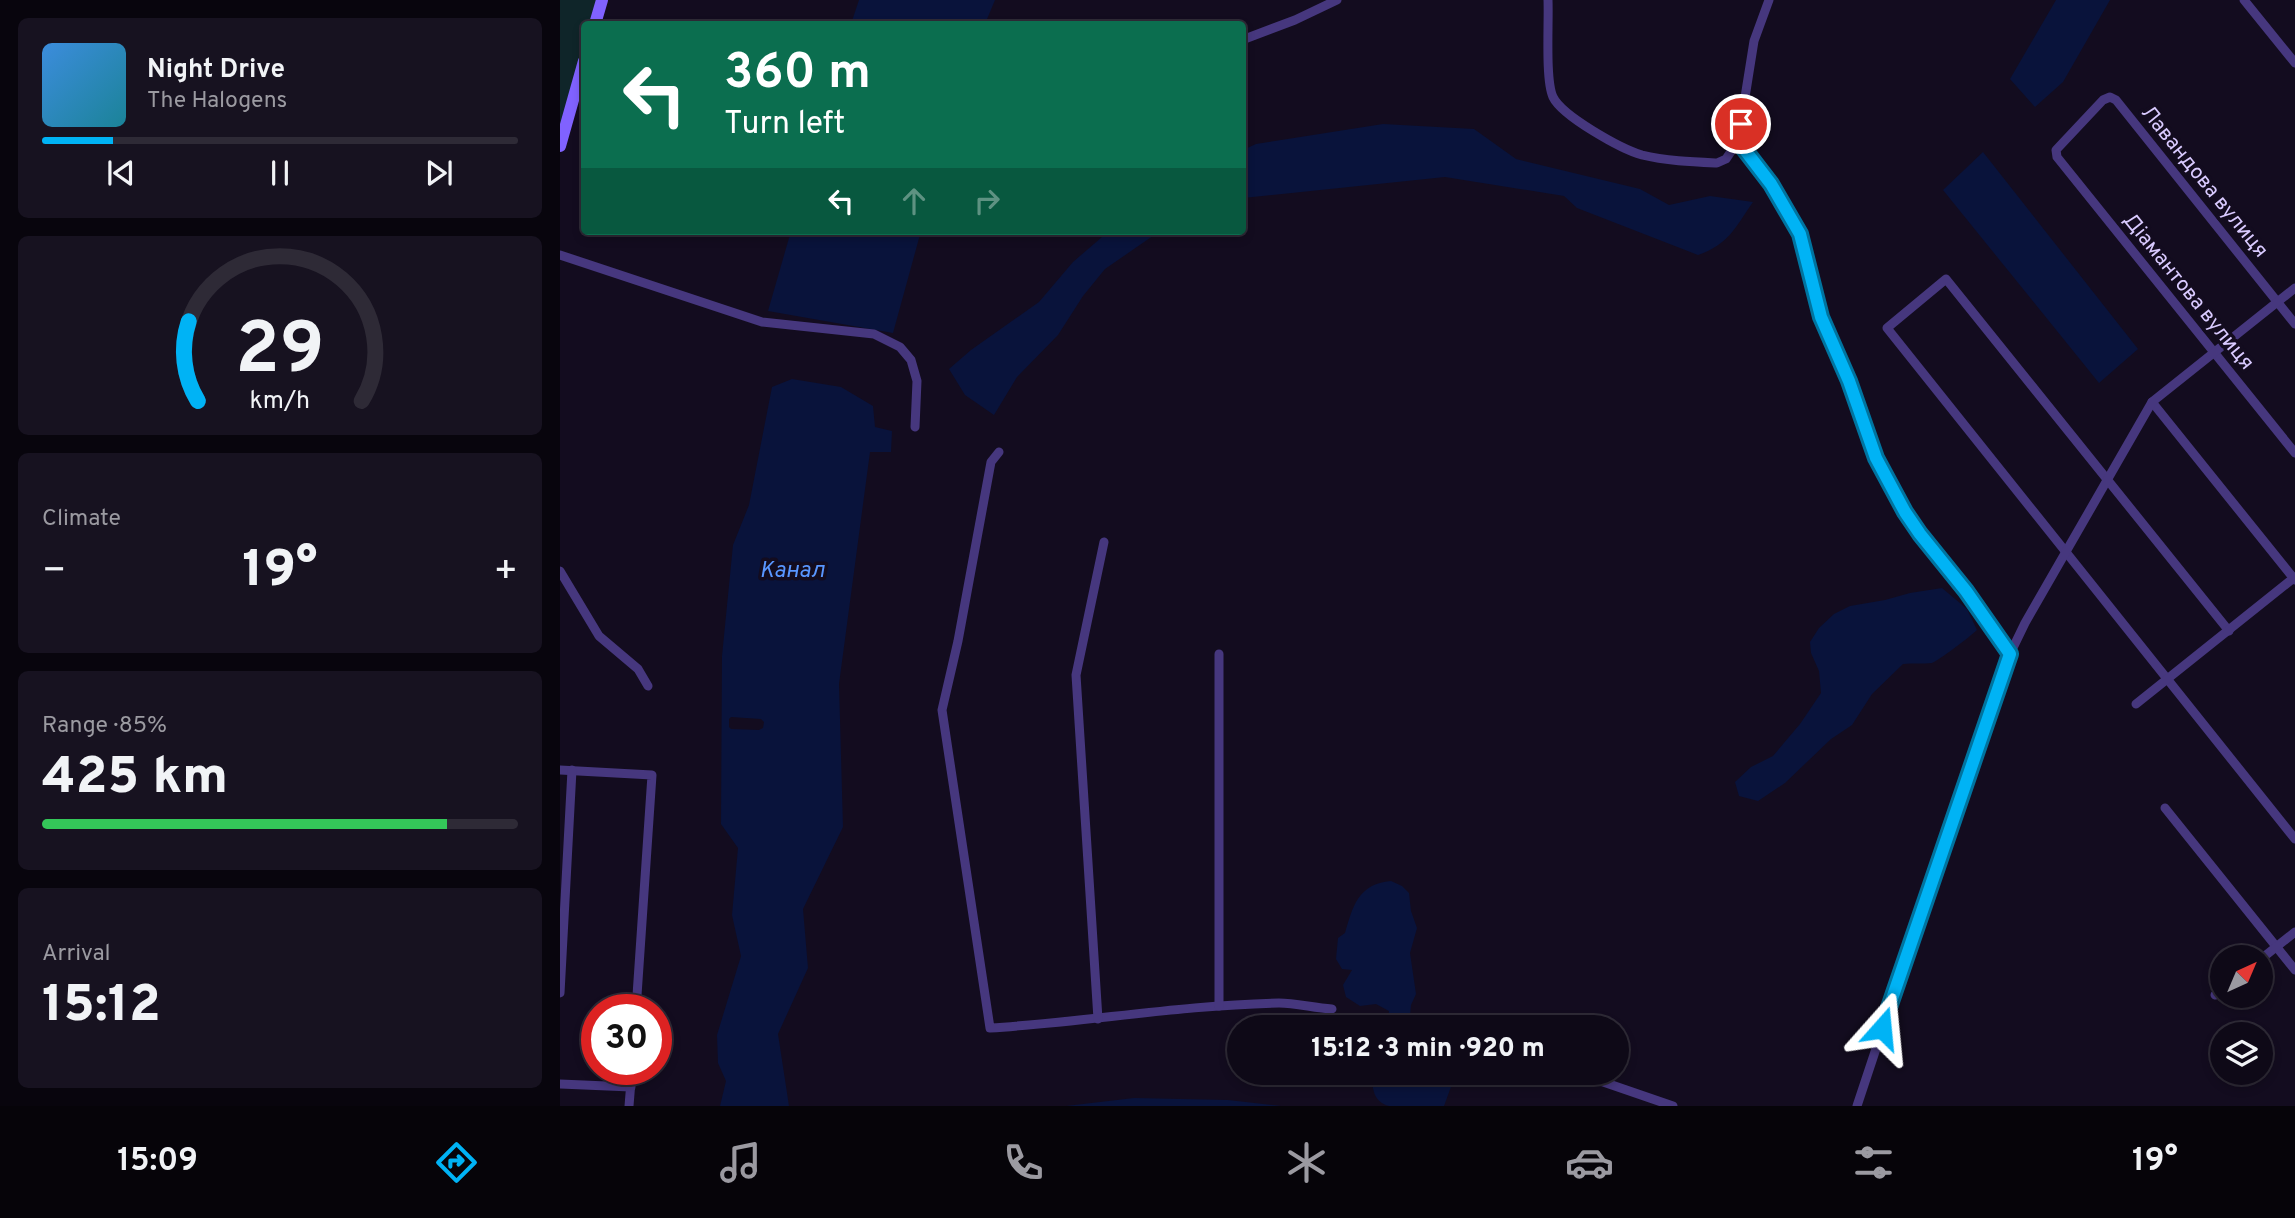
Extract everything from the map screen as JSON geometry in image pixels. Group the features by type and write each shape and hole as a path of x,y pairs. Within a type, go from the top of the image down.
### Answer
{"street":[{"path":"596,21 602,0"},
{"path":"1246,38 1337,0"},
{"path":"1548,0 1549,80 1553,97 1573,118 1626,149 1643,155 1717,163 1726,159 1738,141 1754,41 1769,0"},
{"path":"2244,0 2295,64"},
{"path":"560,143 581,71"},
{"name":"Діамантова вулиця","path":"2110,97 2103,100 2056,153 2295,453"},
{"name":"Лавандова вулиця","path":"2110,97 2116,100 2295,324"},
{"path":"1738,141 1771,184 1800,234 1821,317 1849,381 1876,458 1920,534 1966,591 2010,654"},
{"path":"560,255 762,321 874,334 900,347 911,360 917,381 915,427"},
{"path":"2229,631 1947,279 1887,328 2295,839"},
{"path":"1857,1106 2010,654 2025,623 2152,402 2295,288"},
{"path":"2136,704 2295,578 2152,402"},
{"path":"999,452 991,463 958,641 942,710 990,1028 1219,1006 1283,1003 1332,1009"},
{"path":"1098,1019 1076,675 1104,542"},
{"path":"560,571 598,636 638,669 648,685"},
{"path":"1219,654 1219,1006"},
{"path":"560,770 652,775 637,994"},
{"path":"560,993 572,770"},
{"path":"2165,808 2295,970"},
{"path":"2273,950 2295,932"},
{"path":"560,1084 631,1087 629,1106"},
{"path":"1612,1085 1673,1106"}],"green space":[{"path":"560,0 600,0 594,21 581,21 581,63 560,136"}],"water":[{"path":"859,0 995,0 986,21 852,21"},
{"path":"2056,0 2110,0 2063,82 2035,107 2010,79"},
{"path":"1383,124 1474,129 1516,159 1640,189 1669,205 1710,196 1753,202 1724,240 1698,255 1577,208 1564,196 1445,177 1246,198 1246,149 1256,144"},
{"path":"1983,152 2138,349 2099,383 1943,190"},
{"path":"790,235 920,235 893,333 768,311"},
{"path":"1104,235 1154,235 1105,269 1083,296 1058,335 1017,377 994,415 965,395 949,369 971,350 1039,302 1073,262"},
{"name":"Канал","path":"792,379 841,387 873,406 875,427 892,431 891,452 870,452 839,684 843,827 803,909 808,968 778,1034 789,1106 720,1106 726,1081 718,1063 717,1035 741,956 732,915 738,848 721,824 722,656 733,545 749,505 772,387"},
{"path":"1942,588 1967,609 1977,630 1932,663 1903,664 1872,694 1852,725 1831,739 1785,783 1758,801 1739,796 1735,782 1751,767 1773,756 1821,693 1819,671 1811,653 1810,642 1819,628 1834,614 1850,606"},
{"path":"1391,881 1409,893 1417,928 1410,953 1416,994 1410,1015 1388,1015 1389,1011 1376,1004 1360,1006 1346,997 1343,985 1352,970 1342,969 1336,959 1338,938 1345,933 1354,905 1364,892 1380,883"},
{"path":"1373,1085 1452,1085 1444,1106 1389,1106 1377,1098"},
{"path":"1134,1098 1228,1100 1281,1106 1066,1106"}],"pier":[{"path":"731,717 761,719 764,722 763,728 731,729"}],"route":[{"path":"1741,124 1738,141 1771,184 1800,234 1821,317 1849,381 1876,458 1920,534 1966,591 2010,654 1882,1028"}]}
